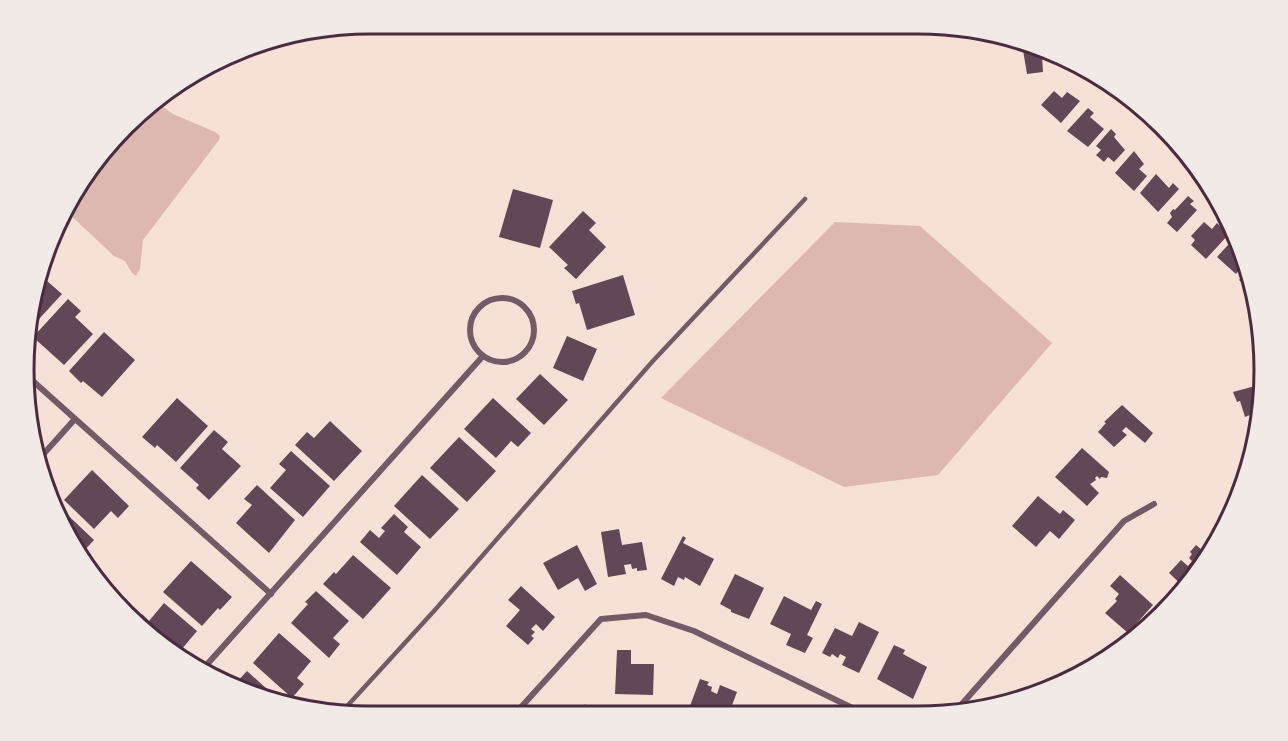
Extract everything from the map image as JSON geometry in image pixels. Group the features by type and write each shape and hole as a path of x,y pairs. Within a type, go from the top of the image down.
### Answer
{"street":[{"path":"503,297 522,305 529,312 533,322 534,333 531,344 515,359 504,362 493,361 483,356 471,340 471,319 476,310 484,303 503,297"},
{"path":"207,664 483,356"},
{"path":"35,383 271,594"},
{"path":"45,452 75,419"},
{"path":"962,704 1124,522 1154,504"},
{"path":"522,706 601,619 646,615 694,631 848,706"}],"lane":[{"path":"347,706 434,611 652,362 805,199"}],"shaded area":[{"path":"163,107 173,114 220,136 143,240 140,269 136,276 125,261 114,256 72,217 91,184 118,149"},
{"path":"835,222 920,226 1052,343 938,475 844,487 661,398"}],"building":[{"path":"1023,51 1042,58 1043,72 1027,74"},
{"path":"1054,91 1062,98 1067,92 1080,101 1061,123 1041,105"},
{"path":"1088,108 1094,113 1090,117 1104,129 1088,147 1067,131"},
{"path":"1111,129 1116,134 1114,137 1125,150 1114,162 1108,157 1104,162 1096,155 1101,150 1096,146"},
{"path":"1134,151 1144,164 1139,169 1147,176 1134,191 1115,173"},
{"path":"1156,174 1169,188 1173,183 1179,189 1158,212 1140,193"},
{"path":"513,189 553,200 540,248 499,237"},
{"path":"1188,196 1194,201 1190,204 1197,210 1177,232 1167,223 1172,217 1170,213"},
{"path":"583,211 596,223 589,230 606,247 576,279 564,268 568,265 549,247"},
{"path":"1204,222 1212,229 1217,223 1226,237 1206,259 1191,245 1195,240 1191,236"},
{"path":"1228,245 1230,246 1238,271 1236,274 1217,257"},
{"path":"623,275 635,315 587,330 579,303 576,304 572,291"},
{"path":"47,281 62,294 38,320"},
{"path":"68,299 81,311 75,317 93,334 64,365 36,340 36,333"},
{"path":"104,332 135,360 102,397 83,381 81,383 69,371"},
{"path":"567,336 597,349 583,381 553,368"},
{"path":"540,374 568,400 544,425 516,399"},
{"path":"1253,386 1251,415 1245,417 1240,401 1237,402 1233,392"},
{"path":"177,398 208,426 176,462 157,445 155,448 142,437"},
{"path":"493,398 531,433 518,447 511,441 496,458 464,429"},
{"path":"1122,405 1153,433 1145,443 1126,427 1122,431 1127,435 1114,447 1098,432 1106,423 1104,422"},
{"path":"330,421 362,451 334,481 295,445 307,432 314,438"},
{"path":"214,430 228,442 222,449 241,466 209,500 196,488 199,485 180,468"},
{"path":"459,437 496,471 467,502 430,468"},
{"path":"1082,448 1109,472 1107,478 1101,477 1100,479 1097,476 1096,480 1090,484 1099,493 1087,506 1055,477"},
{"path":"291,451 330,486 303,517 270,488 286,470 279,464"},
{"path":"92,470 129,506 118,518 111,511 94,529 64,500"},
{"path":"422,475 459,509 430,539 394,506"},
{"path":"257,485 295,520 269,553 236,523 252,505 244,499"},
{"path":"1038,496 1060,514 1063,510 1075,520 1059,539 1050,531 1036,547 1012,526"},
{"path":"67,514 94,540 86,549"},
{"path":"394,514 408,527 404,532 421,547 397,575 360,542 370,530 379,538 385,531 381,528"},
{"path":"619,529 622,545 642,542 647,570 637,571 637,568 632,569 631,564 624,565 626,574 608,577 601,532"},
{"path":"683,536 686,538 683,543 714,559 700,586 685,577 684,580 678,577 674,586 661,579"},
{"path":"577,545 597,584 585,591 578,578 558,590 543,563"},
{"path":"1196,545 1201,550 1178,582 1169,573 1181,560 1188,566 1192,561 1189,558 1192,554 1190,552"},
{"path":"353,555 391,588 363,619 323,584 334,572 336,574"},
{"path":"191,561 232,597 220,610 218,608 202,626 163,592"},
{"path":"735,574 764,588 749,619 731,612 720,604"},
{"path":"1120,575 1153,605 1127,633 1105,613 1117,601 1115,599 1119,594 1110,586"},
{"path":"521,586 555,617 543,631 536,624 531,629 535,632 531,636 534,638 528,645 506,626 520,610 508,600"},
{"path":"316,591 349,621 333,638 340,644 329,658 291,623 308,604 305,602"},
{"path":"784,596 811,610 816,601 822,604 807,635 813,638 805,653 786,645 791,634 770,624"},
{"path":"164,603 197,631 182,649 149,623 142,614 149,621"},
{"path":"859,622 879,632 859,673 842,665 846,657 840,654 838,658 832,654 830,657 822,653 835,628 852,636"},
{"path":"279,633 311,661 297,678 304,684 293,697 253,663"},
{"path":"894,645 905,650 903,654 927,667 913,699 877,679"},
{"path":"617,650 631,650 631,664 654,664 653,695 615,694"},
{"path":"247,671 269,691 262,689 239,680"},
{"path":"700,679 709,682 707,685 712,687 711,691 717,694 720,685 737,692 732,706 690,706"}]}
